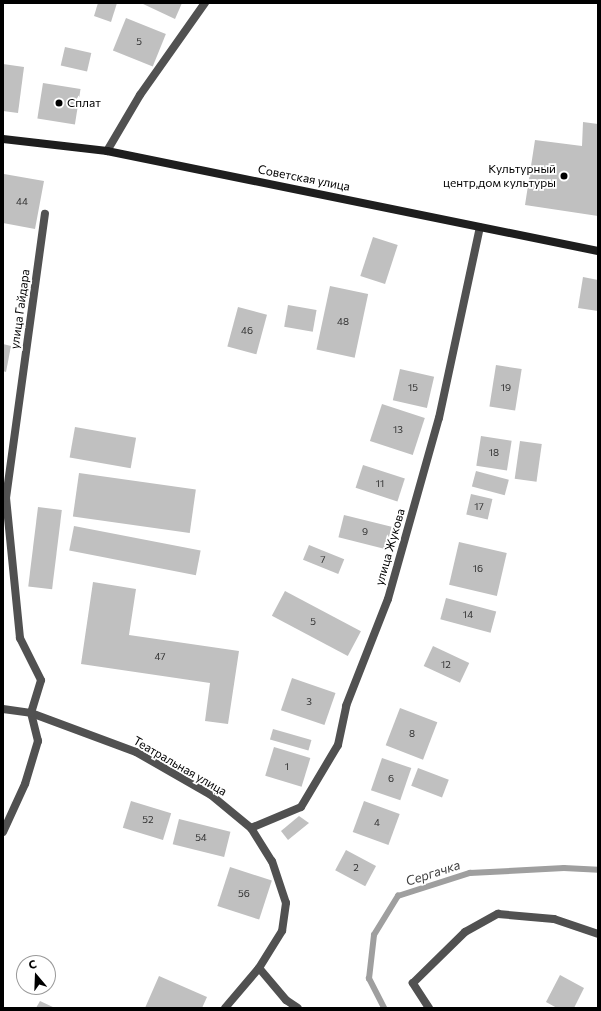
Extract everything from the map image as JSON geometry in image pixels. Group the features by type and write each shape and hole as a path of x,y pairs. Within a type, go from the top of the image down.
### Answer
{"main road":[{"name":"Советская улица","path":"3,139 107,151 598,251"}],"street":[{"path":"107,151 140,95 205,3"},
{"name":"улица Гайдара","path":"31,713 41,680 20,638 6,498 45,214"},
{"name":"улица Жукова","path":"250,828 301,807 338,745 346,706 388,599 439,418 480,227"},
{"name":"Театральная улица","path":"3,709 31,713 136,752 211,795 250,828 272,861 286,903 282,931 259,968 225,1008"},
{"path":"3,832 25,784 38,741 31,713"},
{"path":"429,1008 414,983 465,932 498,914 554,919 598,934"},
{"path":"259,968 286,1000 298,1008"}],"building":[{"path":"98,3 117,3 111,22 94,16"},
{"path":"141,3 182,3 175,19"},
{"path":"126,18 166,34 153,67 113,50"},
{"path":"65,47 91,53 87,72 61,66"},
{"path":"3,64 24,67 18,113 3,111"},
{"name":"Сплат","path":"43,83 81,89 75,125 37,119"},
{"name":"Культурный центр,дом культуры","path":"583,122 598,124 598,216 525,205 535,140 582,146"},
{"path":"4,174 44,181 35,229 3,223"},
{"path":"373,237 398,245 385,284 360,276"},
{"path":"583,277 598,280 598,311 578,308"},
{"path":"330,286 368,294 355,358 316,350"},
{"path":"288,305 317,310 313,332 284,327"},
{"path":"238,307 267,315 256,354 227,347"},
{"path":"3,344 11,346 6,372 3,371"},
{"path":"496,365 522,369 515,411 489,406"},
{"path":"400,369 434,377 427,408 393,400"},
{"path":"382,404 425,418 413,455 370,441"},
{"path":"75,427 136,438 131,468 70,458"},
{"path":"481,436 512,441 507,470 476,466"},
{"path":"520,441 542,444 536,482 515,479"},
{"path":"363,465 405,479 397,501 356,488"},
{"path":"476,471 509,480 505,495 472,486"},
{"path":"79,473 196,489 190,533 73,517"},
{"path":"471,494 492,499 488,519 466,514"},
{"path":"38,507 62,510 52,589 28,586"},
{"path":"344,515 392,527 386,549 338,537"},
{"path":"74,526 201,551 196,575 69,551"},
{"path":"459,542 507,553 497,596 449,585"},
{"path":"309,545 344,559 338,574 303,560"},
{"path":"93,582 136,589 129,635 239,651 228,724 205,721 210,683 81,664"},
{"path":"285,591 361,631 348,656 272,616"},
{"path":"446,598 496,611 491,633 440,619"},
{"path":"433,646 469,663 460,683 424,666"},
{"path":"292,678 335,693 324,725 281,710"},
{"path":"400,708 437,722 423,760 386,745"},
{"path":"273,729 311,740 308,751 270,740"},
{"path":"274,747 310,758 302,787 265,776"},
{"path":"382,758 411,768 400,800 371,790"},
{"path":"418,768 449,780 442,798 411,786"},
{"path":"131,801 171,813 163,840 123,828"},
{"path":"364,801 400,814 388,845 353,832"},
{"path":"299,816 309,823 288,840 281,831"},
{"path":"179,819 230,832 224,857 173,844"},
{"path":"346,850 376,866 365,886 335,870"},
{"path":"230,867 272,881 259,920 217,906"},
{"path":"560,975 584,988 574,1008 557,1008 546,1002"},
{"path":"159,976 207,997 202,1008 145,1008"},
{"path":"40,1001 55,1008 36,1008"}],"waterway":[{"name":"Сергачка","path":"384,1008 369,979 374,935 398,896 470,873 564,868 598,870"}],"place":[{"name":"Сплат","path":"59,103"},
{"name":"Культурный центр,дом культуры","path":"564,176"}]}
